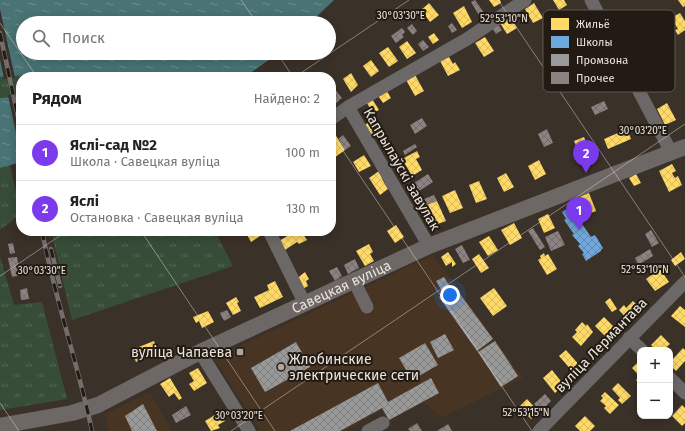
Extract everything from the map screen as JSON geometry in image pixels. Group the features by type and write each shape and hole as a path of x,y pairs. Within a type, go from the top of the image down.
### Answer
{"main road":[{"name":"Савецкая вуліца","path":"0,426 25,426 98,405 200,352 429,246 678,149"}],"street":[{"path":"336,115 348,107 467,39 525,0"},
{"path":"591,0 597,10"},
{"path":"645,92 678,149"},
{"name":"Капрылаўскі завулак","path":"348,107 429,246"},
{"path":"271,236 305,304"},
{"path":"354,281 367,307"},
{"name":"вуліца Лермантава","path":"540,431 685,282"},
{"path":"629,338 639,347"},
{"path":"200,352 249,431"},
{"path":"673,381 685,393"},
{"path":"368,431 383,423"}],"shaded area":[{"path":"433,255 523,378 441,418 424,402 389,422 381,410 346,431 260,431 214,358"},
{"path":"150,392 172,431 109,431 104,414"}],"green space":[{"path":"16,76 16,96 0,98 0,77"},
{"path":"10,165 16,192 16,218 0,230 0,168"},
{"path":"52,236 218,236 233,266 72,320"},
{"path":"0,256 14,305 42,302 67,399 0,410"}],"water":[{"path":"0,0 334,0 317,16 16,16 16,60 268,60 252,72 16,72 16,76 0,77"},
{"path":"16,96 16,163 0,168 0,98"}],"pier":[{"path":"0,9 15,78 4,79 0,59"},
{"path":"16,94 16,133 8,95"}],"building: Жильё":[{"path":"489,0 500,0 501,3 494,7"},
{"path":"553,0 564,0 567,5 559,10"},
{"path":"678,0 685,0 685,6 683,7"},
{"path":"429,3 439,15 430,22 421,10"},
{"path":"534,3 543,18 533,23 525,9"},
{"path":"464,6 472,22 462,28 453,13"},
{"path":"680,13 685,21 685,30 678,35 675,30 678,29 675,24 675,16"},
{"path":"510,17 517,28 507,34 500,23"},
{"path":"434,33 439,40 433,44 428,37"},
{"path":"485,37 494,51 484,57 475,43"},
{"path":"407,41 416,53 407,59 399,47"},
{"path":"388,47 398,61 389,67 379,53"},
{"path":"449,57 453,64 455,62 460,70 448,76 440,61"},
{"path":"371,60 379,71 371,77 363,66"},
{"path":"351,73 358,85 351,92 343,79"},
{"path":"414,73 424,91 415,96 405,78"},
{"path":"385,88 391,98 383,103 376,93"},
{"path":"371,97 379,110 373,113 365,100"},
{"path":"667,103 676,120 665,125 657,109"},
{"path":"374,118 382,130 373,137 365,125"},
{"path":"627,129 631,139 608,149 604,139"},
{"path":"336,136 345,150 336,157"},
{"path":"584,137 591,154 581,158 574,141"},
{"path":"417,151 420,157 416,159 422,170 412,176 402,159"},
{"path":"364,155 371,166 359,172 353,162"},
{"path":"539,160 546,174 535,180 528,166"},
{"path":"672,164 676,171 672,173 675,178 678,176 682,185 669,192 659,171"},
{"path":"379,171 388,189 380,195 369,178"},
{"path":"506,173 514,187 504,192 497,178"},
{"path":"636,174 641,183 634,186 629,178"},
{"path":"479,181 487,199 476,203 469,185"},
{"path":"455,190 463,208 450,213 442,196"},
{"path":"589,193 596,211 586,215 579,197"},
{"path":"437,201 446,221 435,225 426,205"},
{"path":"548,214 555,228 544,233 538,219"},
{"path":"514,223 522,238 510,245 501,230"},
{"path":"396,225 404,237 395,243 387,231"},
{"path":"248,236 260,236 251,242"},
{"path":"287,236 304,236 307,240 299,244 297,242 285,250 279,241"},
{"path":"489,236 498,250 488,256 479,242"},
{"path":"369,244 373,252 370,254 374,261 365,266 356,251"},
{"path":"448,252 456,264 452,267 452,262 446,266 441,257"},
{"path":"681,252 685,259 675,266 671,260"},
{"path":"544,253 545,256 548,254 557,269 547,275 538,260"},
{"path":"479,254 489,268 481,273 472,259"},
{"path":"660,269 669,282 655,291 646,279"},
{"path":"305,272 309,279 306,281 308,286 301,290 296,279"},
{"path":"275,281 283,297 260,308 254,297 269,290 267,285"},
{"path":"494,288 507,306 493,316 480,298"},
{"path":"236,297 241,311 233,315 226,303"},
{"path":"610,298 617,309 612,312 605,302"},
{"path":"633,301 640,308 628,320 619,310 624,305 626,308"},
{"path":"680,306 685,310 685,327 671,316"},
{"path":"208,311 214,322 202,328 199,321 196,323 193,317"},
{"path":"604,317 616,329 607,338 595,326"},
{"path":"582,322 586,326 587,324 593,332 581,346 572,337 577,332 575,330"},
{"path":"661,335 670,344 666,347 653,347 651,345"},
{"path":"154,341 158,352 136,362 131,350"},
{"path":"683,348 685,350 685,361 676,371 673,368 673,359"},
{"path":"566,350 580,366 573,372 559,356"},
{"path":"637,363 637,374 632,368"},
{"path":"198,368 207,383 194,391 189,384 194,381 189,373"},
{"path":"552,370 564,385 555,393 543,378"},
{"path":"170,378 182,398 179,400 174,393 169,397 160,384"},
{"path":"618,383 631,396 622,404 618,400 620,398 612,389"},
{"path":"605,392 619,405 610,414 604,408 606,406 600,401 603,398 601,396"},
{"path":"527,399 539,412 531,419 519,407"},
{"path":"682,405 685,408 685,423 682,426 673,417 673,415"},
{"path":"220,412 225,421 218,425 220,428 211,431 205,421"},
{"path":"585,416 595,426 590,431 580,431 575,426"}],"building: Школы":[{"path":"571,206 582,220 580,221 591,237 595,235 603,248 586,261 582,254 584,253 578,246 580,244 572,235 574,234 564,220 566,219 562,212"}],"building: Промзона":[{"path":"444,277 450,287 442,291 436,281"},
{"path":"454,286 493,339 477,351 439,297"},
{"path":"445,334 454,350 438,358 430,342"},
{"path":"495,341 518,376 501,387 478,352"},
{"name":"Жлобинские электрические сети","path":"296,342 310,367 265,392 251,368"},
{"path":"425,343 438,365 412,380 399,358"},
{"path":"431,378 439,393 389,420 382,408 340,431 290,431 378,383 388,402"},
{"path":"143,404 157,431 132,431 125,416"}],"building: Прочее":[{"path":"475,0 485,14 480,17 471,2"},
{"path":"452,23 457,30 452,33 448,26"},
{"path":"412,24 417,31 413,35 407,28"},
{"path":"498,24 502,30 496,34 492,28"},
{"path":"402,28 405,32 402,35 404,37 396,43 391,36"},
{"path":"423,40 429,47 423,51 418,44"},
{"path":"336,90 342,98 336,103"},
{"path":"604,101 608,109 595,115 591,107"},
{"path":"422,118 427,126 415,134 410,125"},
{"path":"547,129 553,143 544,147 538,134"},
{"path":"343,135 351,146 345,150 338,139"},
{"path":"415,144 417,147 405,155 403,151"},
{"path":"428,174 433,182 419,191 414,183"},
{"path":"434,195 437,201 426,205 424,199"},
{"path":"533,228 545,247 540,250 528,231"},
{"path":"651,230 659,243 652,247 645,234"},
{"path":"558,231 565,245 551,251 545,237"},
{"path":"13,243 15,253 10,254 8,244"},
{"path":"462,245 470,260 463,263 455,249"},
{"path":"650,249 653,256 638,265 635,258"},
{"path":"17,257 20,275 12,277 8,258"},
{"path":"355,259 359,268 348,274 344,265"},
{"path":"337,267 342,276 335,281 329,271"},
{"path":"27,288 29,299 21,300 20,290"},
{"path":"227,310 231,317 224,321 220,313"},
{"path":"545,394 551,401 541,411 534,404"},
{"path":"186,406 191,415 176,423 172,415"},
{"path":"417,423 422,431 410,431 408,429"},
{"path":"448,424 452,431 437,431"}],"railway":[{"path":"0,33 16,108"},
{"path":"43,236 53,282 92,431"},
{"path":"51,249 60,286"}],"place":[{"name":"Яслі","path":"586,173"},
{"name":"Яслі-сад №2","path":"579,230"},
{"name":"вуліца Чапаева","path":"240,352"},
{"name":"Жлобинские электрические сети","path":"281,367"}]}
